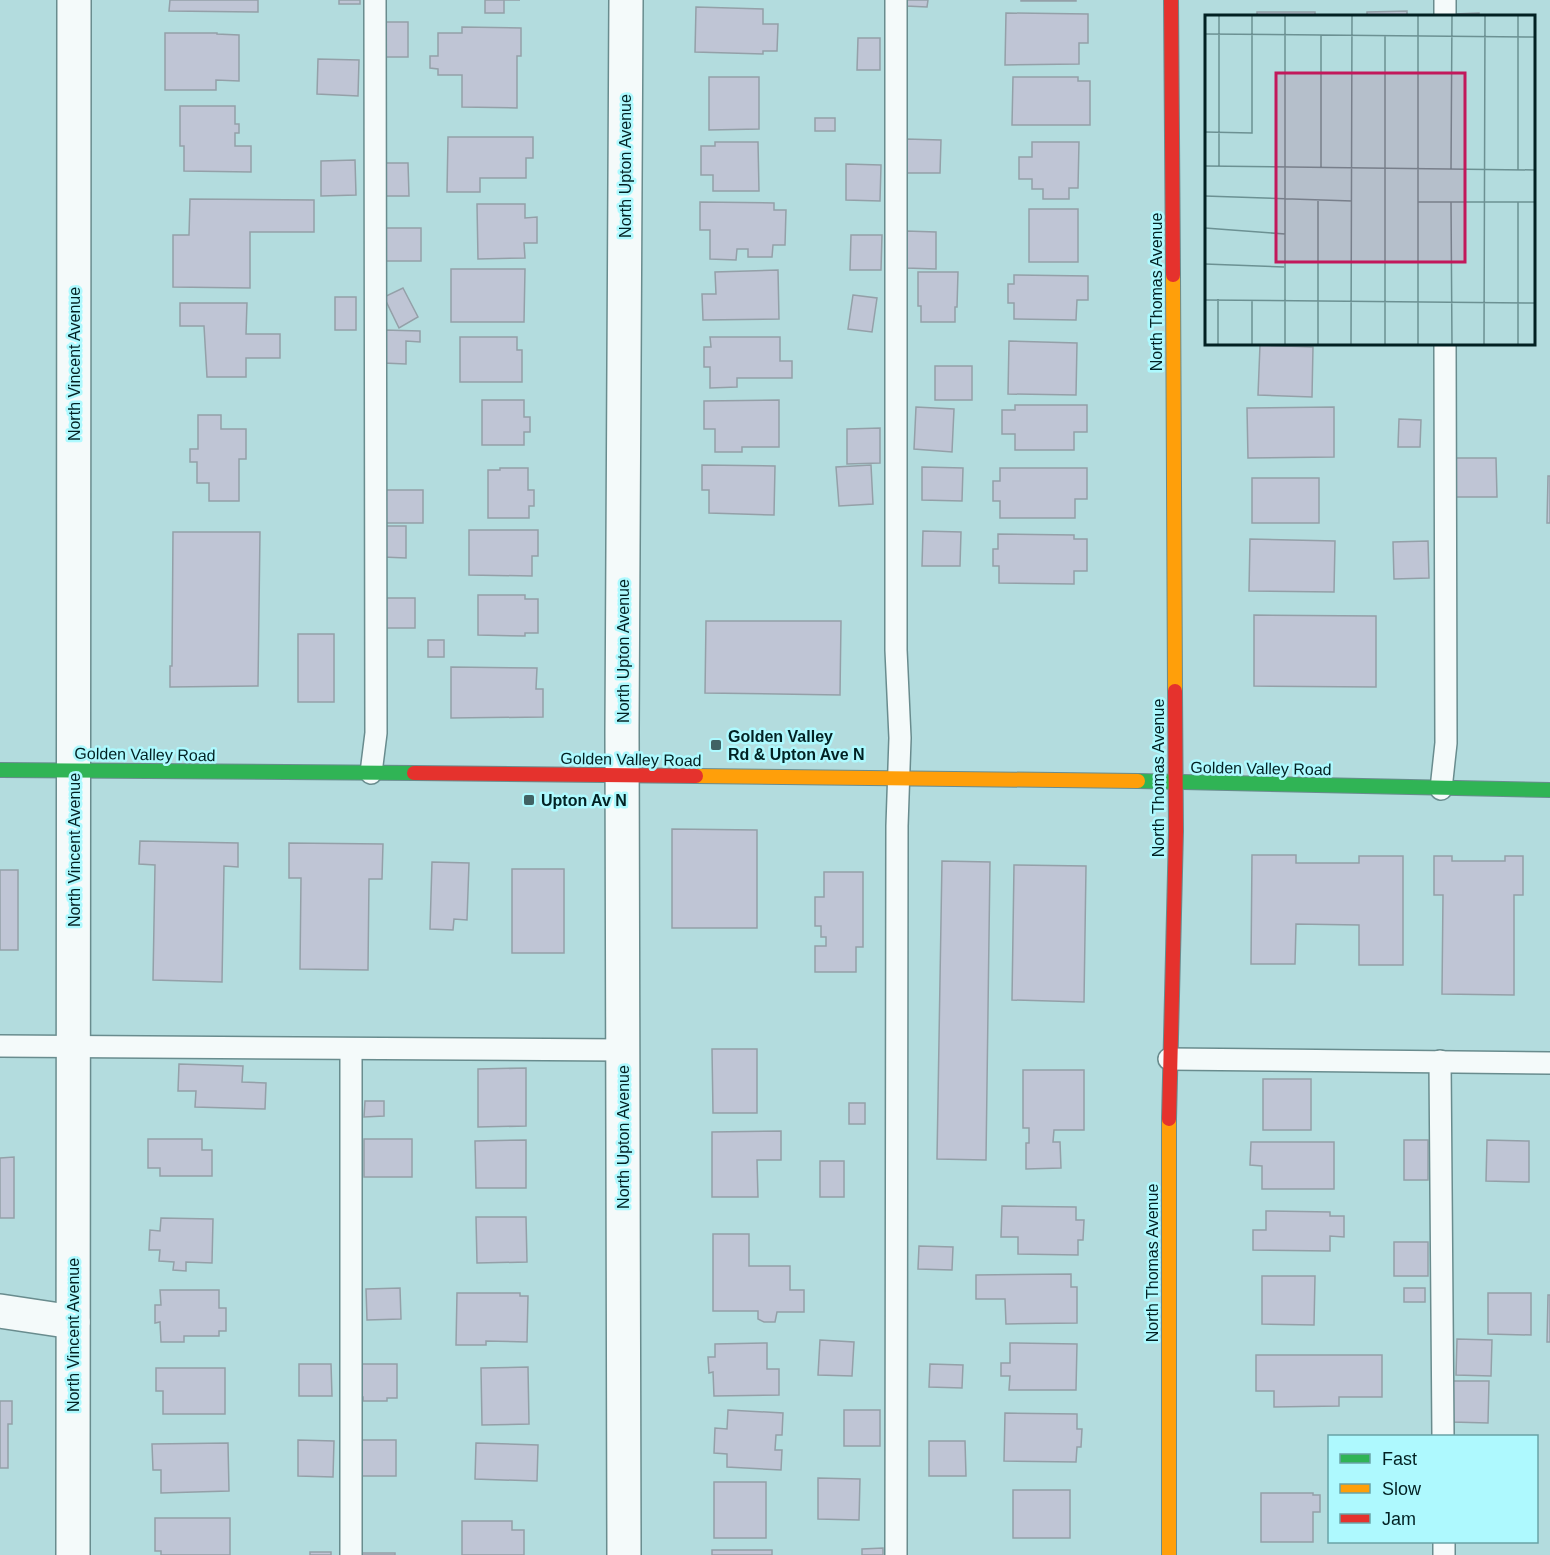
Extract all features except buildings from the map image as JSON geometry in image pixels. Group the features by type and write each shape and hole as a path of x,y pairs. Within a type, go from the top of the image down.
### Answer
{"street":[{"name":"North Vincent Avenue","path":"73,1555 74,0"},
{"name":"North Upton Avenue","path":"624,1555 622,775 626,0"},
{"name":"North Thomas Avenue","path":"1169,1555 1168,1059 1176,831 1171,0"},
{"name":"Golden Valley Road","path":"0,770 622,775 1550,790"},
{"path":"0,1311 73,1322"}],"lane":[{"path":"371,773 376,733 375,0"},
{"path":"896,0 896,650 900,738 897,779 896,1555"},
{"path":"1441,789 1446,743 1445,345"},
{"path":"0,1046 622,1050"},
{"path":"351,1049 351,1555"},
{"path":"1168,1059 1440,1060 1550,1063"},
{"path":"1440,1060 1443,1435"}],"traffic: fast":[{"path":"0,770 414,773"},
{"path":"1138,781 1550,790"}],"traffic: slow":[{"path":"1173,275 1175,691"},
{"path":"696,776 1138,781"},
{"path":"1169,1119 1169,1555"}],"traffic: jam":[{"path":"1171,0 1173,275"},
{"path":"1169,1119 1176,831 1175,691"},
{"path":"414,773 696,776"}],"place":[{"name":"Golden Valley Rd & Upton Ave N","path":"716,745"},
{"name":"Upton Av N","path":"529,800"}]}
